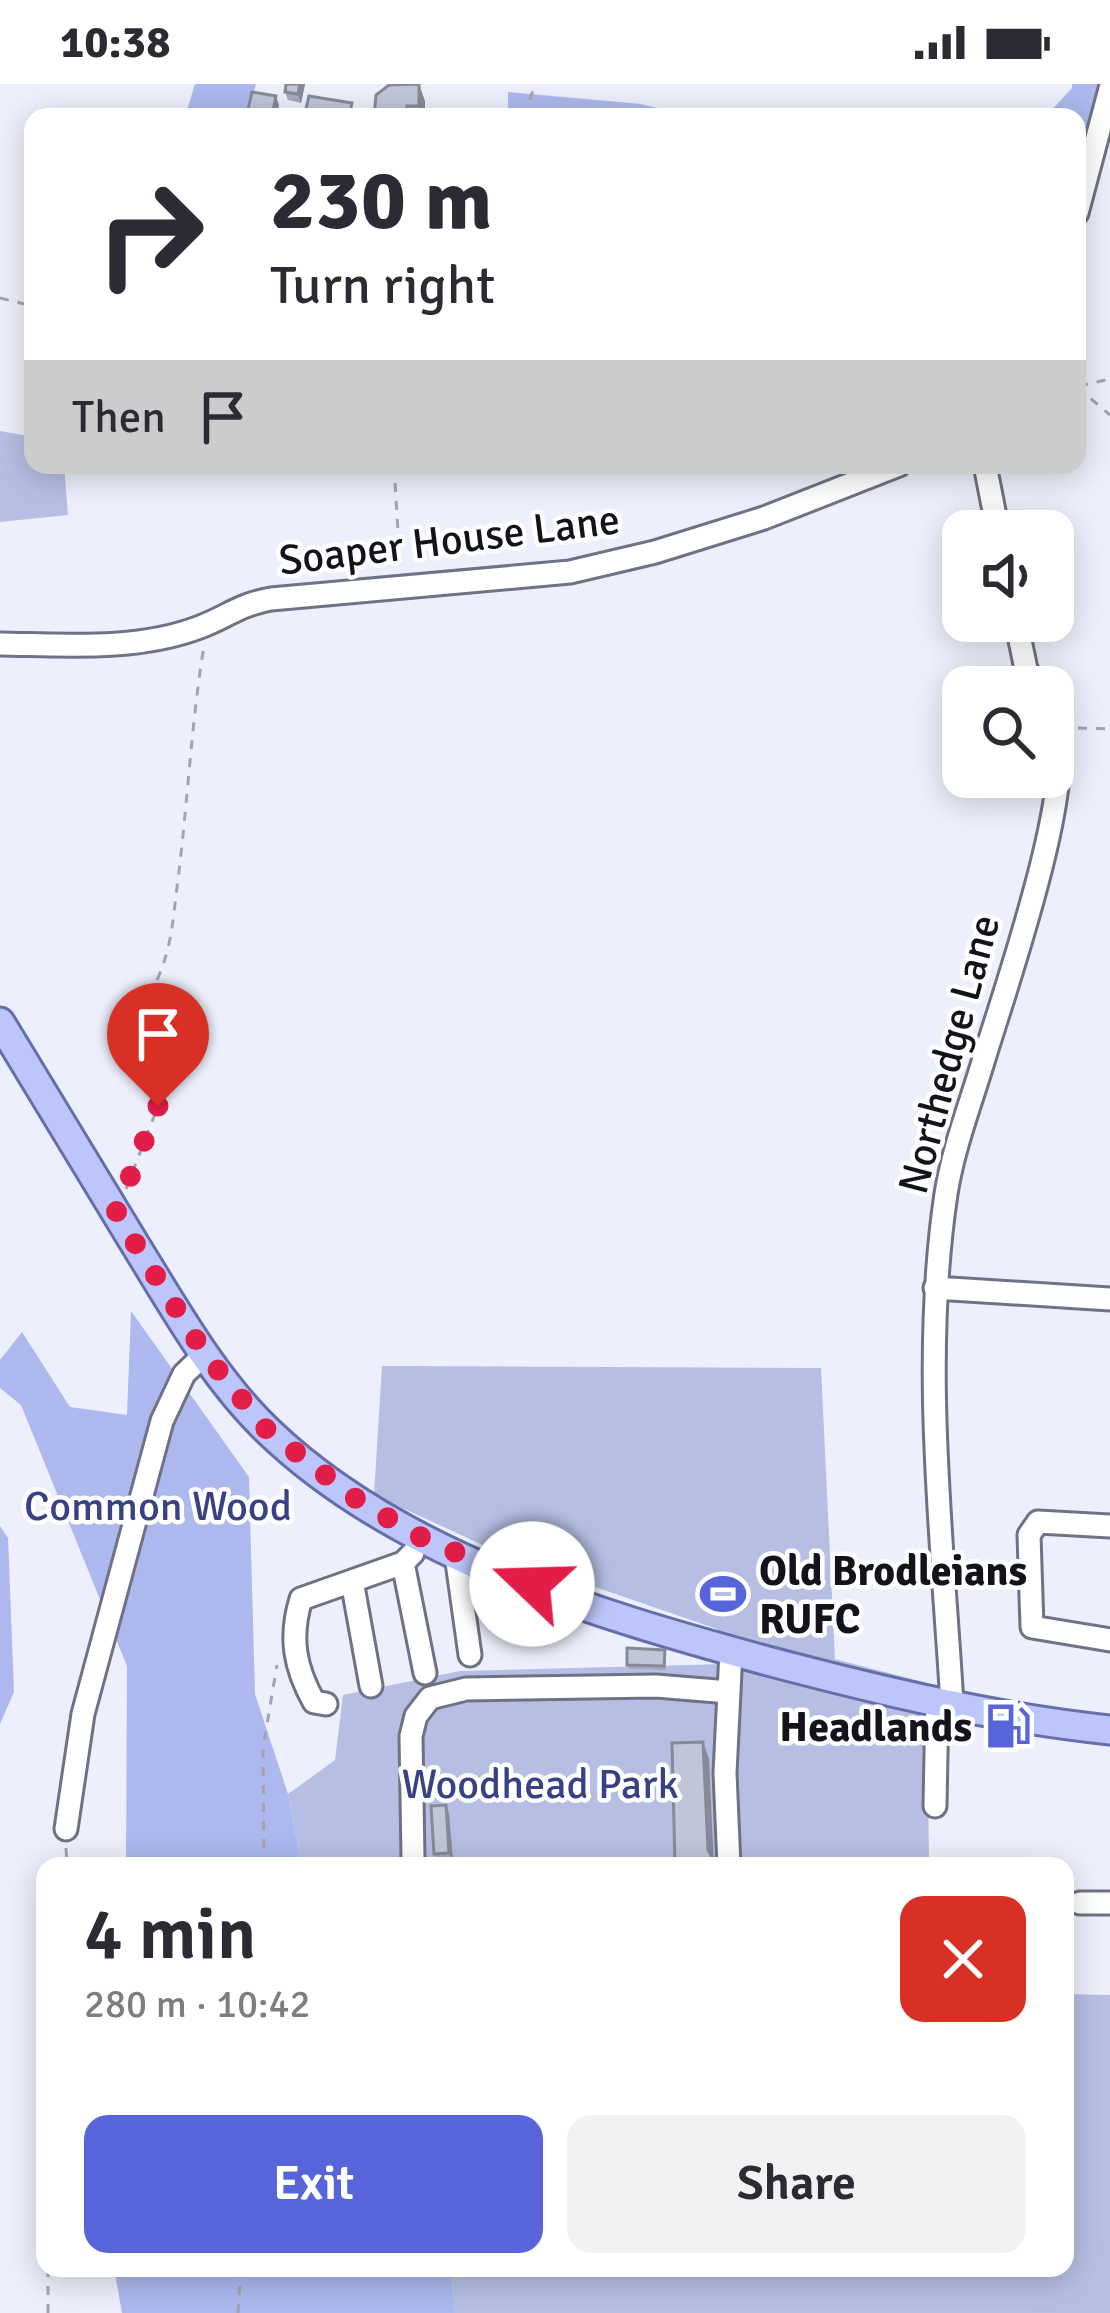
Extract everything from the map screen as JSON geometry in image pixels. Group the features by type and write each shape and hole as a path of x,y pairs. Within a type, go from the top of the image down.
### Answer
{"main road":[{"path":"0,1022 205,1354 267,1430 359,1501 456,1555 618,1618 833,1678 1110,1730"}],"street":[{"path":"1086,179 1110,89"},
{"name":"Soaper House Lane","path":"0,644 141,640 201,627 250,603 570,572 764,518 876,474"},
{"path":"987,474 994,510"},
{"name":"Northedge Lane","path":"935,1806 944,1702 935,1288 946,1189 1046,848 1054,798"},
{"path":"935,1288 1110,1299"},
{"path":"66,1829 83,1714 162,1421 184,1374 205,1354"},
{"path":"1110,1526 1038,1522 1029,1535 1032,1628 1110,1640"},
{"path":"326,1704 314,1702 297,1671 293,1624 301,1599 403,1563 426,1540"},
{"path":"456,1555 470,1654"},
{"path":"403,1563 425,1672"},
{"path":"352,1581 371,1686"},
{"path":"729,1857 725,1773 731,1651"},
{"path":"413,1857 411,1736 416,1715 430,1698 466,1689 656,1687 729,1692"},
{"path":"1080,1903 1110,1903"}],"path":[{"path":"1086,395 1110,415"},
{"path":"395,474 402,587"},
{"path":"149,996 166,964 190,788 192,716 205,637 201,627"},
{"path":"1074,724 1110,729"},
{"path":"116,1213 158,1106"},
{"path":"264,1857 263,1748 277,1664"},
{"path":"47,2313 48,2277"},
{"path":"238,2313 240,2277"}],"green space":[{"path":"195,84 256,84 250,108 188,108"},
{"path":"1072,84 1101,84 1086,153 1086,108 1053,108"},
{"path":"508,92 656,108 509,108"},
{"path":"0,431 24,435 24,474 65,474 68,515 0,522"},
{"name":"Common Wood","path":"131,1311 249,1477 255,1694 288,1794 300,1857 126,1857 127,1666 21,1405 0,1388 0,1360 22,1332 70,1407 127,1415"},
{"name":"Old Brodleians RUFC","path":"382,1366 821,1368 835,1659 927,1683 929,1857 300,1857 288,1794 335,1760 343,1695 460,1671 724,1664 717,1629 511,1558 374,1495"},
{"path":"0,1526 8,1538 14,1692 0,1724"},
{"path":"1074,1994 1110,1995 1110,2313 455,2313 452,2277 1074,2277"},
{"path":"116,2277 452,2277 455,2313 122,2313"}],"building":[{"path":"286,84 300,84 298,94 285,92"},
{"path":"419,84 419,106 375,108 376,95 389,85"},
{"path":"252,92 276,96 273,108 248,108"},
{"path":"309,96 352,103 351,108 306,108"},
{"path":"627,1648 665,1650 664,1666 627,1665"},
{"name":"Old Brodleians RUFC","path":"703,1742 712,1857 675,1857 672,1743"},
{"path":"446,1805 449,1853 434,1854 431,1806"}],"place":[{"name":"Old Brodleians RUFC","path":"723,1594"},
{"name":"Headlands","path":"1008,1726"}],"route":[{"path":"158,1106 116,1213 205,1354 267,1430 359,1501 456,1555 532,1584"}],"park label":[{"name":"Woodhead Park","path":"540,1783"}]}
